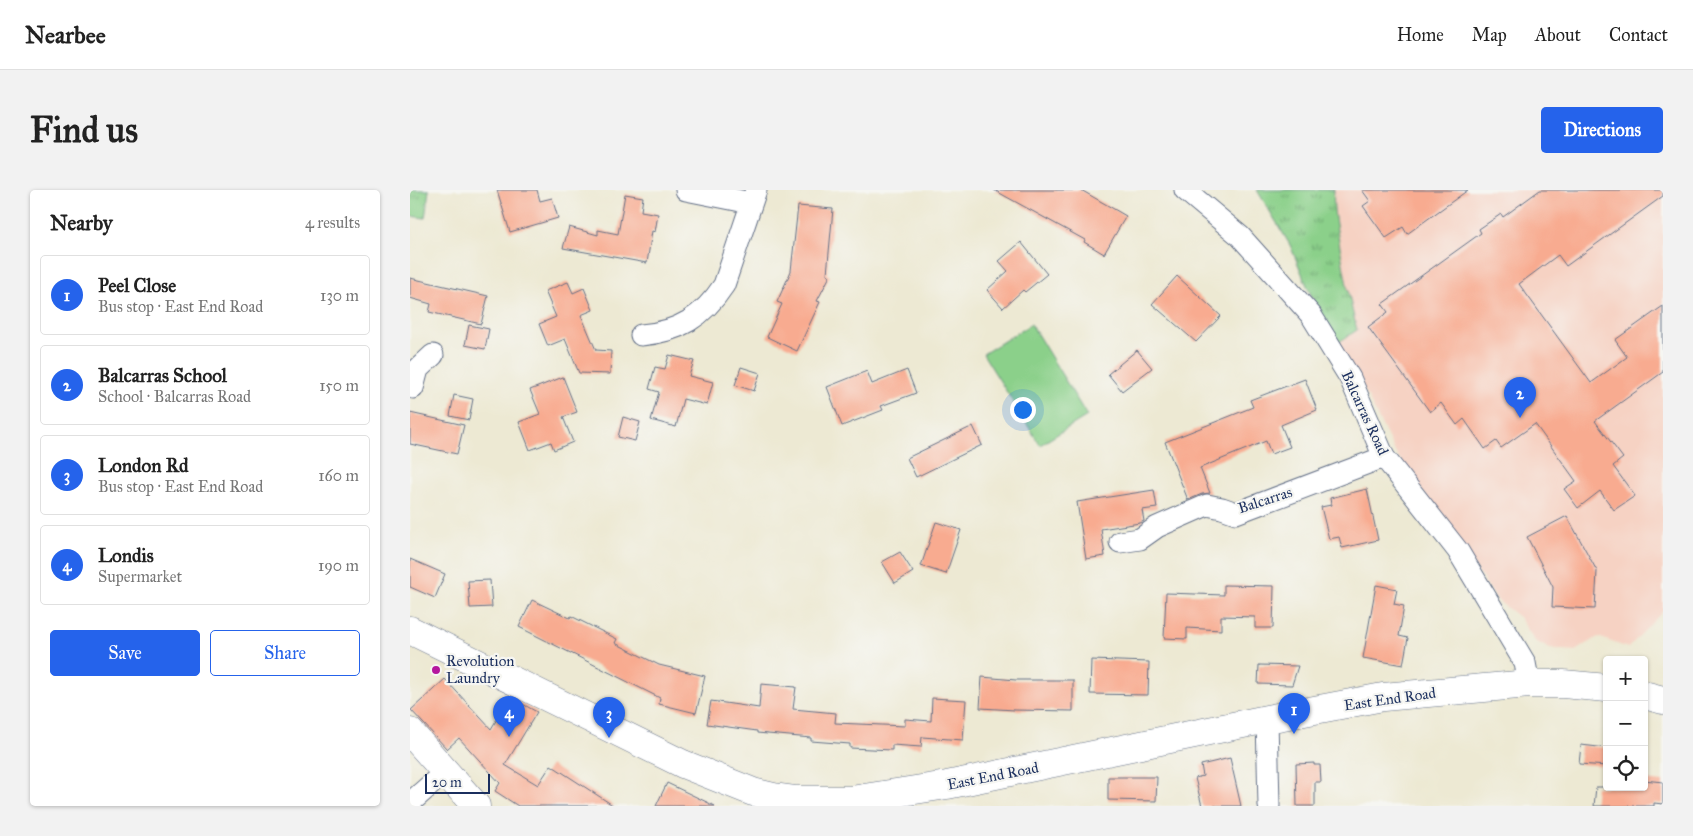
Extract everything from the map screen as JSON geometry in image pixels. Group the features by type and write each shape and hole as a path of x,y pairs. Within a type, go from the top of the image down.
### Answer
{"main road":[{"name":"East End Road","path":"410,630 683,764 753,792 796,800 851,800 946,786 1383,697 1528,684 1563,684 1603,688"},
{"path":"1648,696 1663,700"},
{"path":"410,732 476,806"}],"street":[{"path":"641,335 668,331 680,326 693,318 716,298 724,285 754,197 686,190"},
{"name":"Balcarras Road","path":"1186,190 1240,236 1311,315 1350,378 1384,458 1458,551 1525,663 1528,684"},
{"name":"Balcarras","path":"1120,542 1140,539 1157,528 1207,506 1222,508 1236,513 1384,458"},
{"path":"1267,720 1270,806"},
{"path":"410,803 445,772"}],"shaded area":[{"path":"1257,190 1663,190 1663,611 1628,648 1598,637 1575,651 1550,649 1535,641 1519,617 1498,601 1395,452 1361,383 1318,312 1290,245"}],"green space":[{"path":"410,190 429,190 425,218 410,216"},
{"path":"1257,190 1334,190 1336,226 1357,330 1339,342 1318,312 1290,245"},
{"path":"1031,324 1087,416 1040,445 983,354"}],"building":[{"path":"497,190 537,190 540,201 552,198 558,218 510,232"},
{"path":"994,190 1081,190 1126,216 1104,254 1084,242 1085,240"},
{"path":"1362,190 1468,190 1407,234 1403,227 1386,238 1363,206 1370,201"},
{"path":"1540,190 1663,190 1663,196 1566,266 1558,255 1519,284 1591,383 1627,357 1615,340 1663,306 1663,372 1595,421 1623,458 1613,466 1635,496 1614,510 1600,491 1578,508 1564,489 1576,481 1535,424 1501,448 1496,441 1485,449 1464,419 1457,425 1441,403 1430,412 1368,327 1388,312 1382,304 1481,233 1479,229 1501,214 1503,217"},
{"path":"625,194 643,197 641,211 658,214 655,232 652,231 647,263 563,248 569,227 598,235 598,230 618,234"},
{"path":"798,206 833,209 827,274 830,276 817,301 820,302 797,351 767,337 782,304 777,302 791,271"},
{"path":"1021,242 1047,274 1025,292 1023,290 1003,308 987,290 1008,271 999,261"},
{"path":"1177,276 1221,316 1196,342 1152,304"},
{"path":"410,278 488,296 481,324 429,312 431,304 410,298"},
{"path":"568,282 573,293 584,288 593,310 581,315 596,350 611,351 610,374 579,373 565,339 548,346 539,324 556,317 545,291"},
{"path":"469,325 489,329 485,349 465,345"},
{"path":"1137,350 1152,368 1122,391 1108,374"},
{"path":"669,355 694,361 689,376 713,382 707,405 683,399 676,427 651,420 659,392 649,389 655,367 665,369"},
{"path":"741,367 760,373 754,391 735,385"},
{"path":"907,370 916,393 881,406 883,410 842,426 827,387 867,371 872,384"},
{"path":"563,377 577,412 563,417 573,442 554,450 551,442 530,450 519,422 540,414 530,390"},
{"path":"1305,379 1317,410 1281,425 1290,447 1271,454 1266,441 1200,468 1210,493 1188,500 1165,442 1253,407 1250,400"},
{"path":"454,395 473,399 469,420 450,416"},
{"path":"410,413 464,425 457,454 410,444"},
{"path":"623,417 640,422 635,441 618,437"},
{"path":"973,426 982,445 916,477 907,458"},
{"path":"1367,489 1378,540 1342,548 1339,537 1329,539 1321,507 1331,505 1330,498"},
{"path":"1154,490 1157,508 1142,510 1144,521 1140,523 1101,529 1105,556 1086,559 1077,502"},
{"path":"1567,516 1597,571 1595,609 1552,607 1553,587 1527,537"},
{"path":"936,522 961,530 946,574 921,566"},
{"path":"900,552 913,572 895,583 882,562"},
{"path":"410,559 445,574 435,598 410,587"},
{"path":"490,580 492,607 470,608 468,581"},
{"path":"1224,585 1274,586 1273,628 1255,628 1255,617 1221,616 1221,630 1187,628 1187,639 1164,638 1166,593 1224,595"},
{"path":"1376,585 1397,589 1394,604 1404,606 1399,636 1408,638 1403,665 1363,658"},
{"path":"532,600 570,618 571,616 617,639 615,643 659,665 705,676 696,713 659,704 660,698 519,627"},
{"path":"1091,660 1149,662 1148,695 1090,694"},
{"path":"1259,665 1298,666 1292,685 1258,684"},
{"path":"982,677 1016,680 1073,680 1073,711 980,708"},
{"path":"445,679 491,729 510,697 537,712 505,765 538,785 551,765 614,806 518,806 495,791 500,783 459,738 447,749 411,710"},
{"path":"761,684 796,687 793,709 836,713 835,723 905,726 905,719 931,721 932,698 966,700 963,740 922,737 921,747 892,745 892,750 850,748 850,744 811,741 811,738 757,733 757,731 707,724 711,701 759,708"},
{"path":"1581,745 1603,748 1603,766 1579,764"},
{"path":"1230,758 1241,806 1202,806 1195,778 1203,776 1201,765"},
{"path":"1314,763 1314,765 1320,765 1321,782 1315,782 1315,806 1297,806 1296,764"},
{"path":"1108,777 1157,777 1156,801 1108,800"},
{"path":"1648,780 1663,782 1663,804 1654,803 1654,806 1594,806 1596,787 1603,787 1603,791 1648,791"},
{"path":"667,783 715,806 656,806"}],"place":[{"name":"Balcarras School","path":"1520,418"},
{"name":"Revolution Laundry","path":"436,670"},
{"name":"Peel Close","path":"1294,734"},
{"name":"Londis","path":"509,737"},
{"name":"London Rd","path":"609,738"}]}
